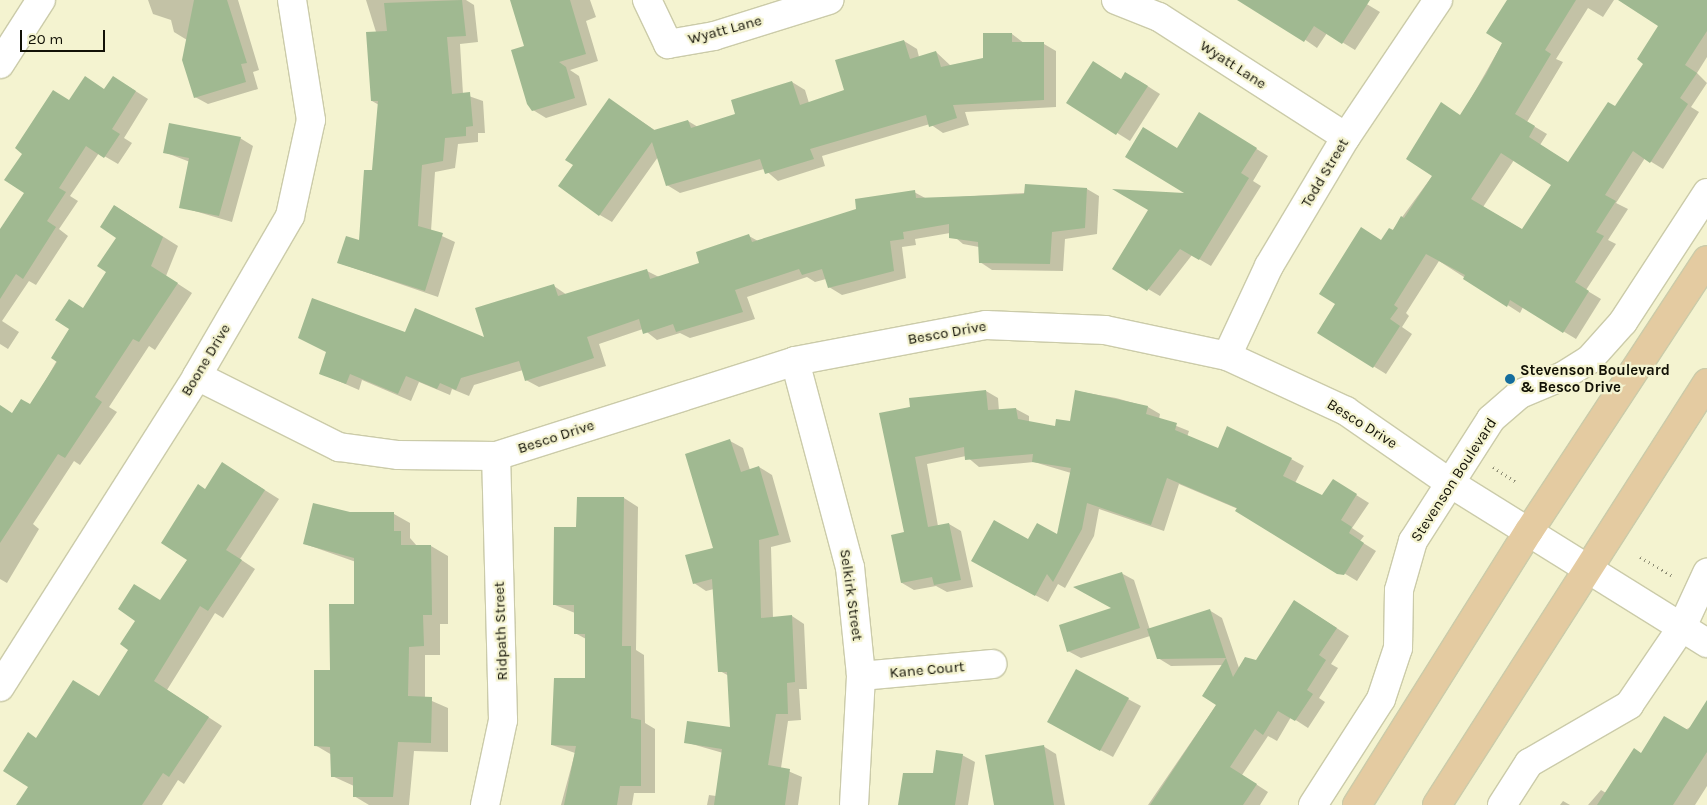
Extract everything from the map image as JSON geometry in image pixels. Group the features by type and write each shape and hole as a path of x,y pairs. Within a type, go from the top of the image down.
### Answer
{"main road":[{"path":"1357,805 1529,531 1707,260"},
{"path":"1437,805 1707,382"}],"street":[{"path":"0,64 41,0"},
{"name":"Boone Drive","path":"0,687 197,376 290,216 311,120 292,0"},
{"name":"Wyatt Lane","path":"647,0 668,44 714,36 829,0"},
{"name":"Wyatt Lane","path":"1116,0 1158,17 1346,137"},
{"name":"Todd Street","path":"1227,356 1269,266 1346,137 1438,0"},
{"name":"Stevenson Boulevard","path":"1313,805 1381,699 1398,648 1399,590 1413,541 1491,419 1520,394 1563,376 1589,360 1623,322 1707,193"},
{"name":"Besco Drive","path":"197,376 339,447 398,455 496,456 796,361 986,325 1105,330 1227,356 1346,411 1450,483 1529,531 1586,570 1707,643"},
{"name":"Selkirk Street","path":"796,361 850,567 861,676 854,805"},
{"name":"Ridpath Street","path":"485,805 504,720 496,456"},
{"path":"1502,805 1529,763 1629,705 1682,627 1707,573"},
{"name":"Kane Court","path":"861,676 992,664"}],"path":[{"path":"1491,466 1516,482"},
{"path":"1640,557 1675,578"}],"building":[{"path":"194,0 227,0 247,63 241,64 246,82 194,98 182,60"},
{"path":"462,0 466,36 447,37 452,94 470,92 473,126 466,127 466,136 445,138 443,161 422,165 418,226 443,233 425,291 337,263 346,236 359,240 364,170 372,170 378,101 371,101 366,32 387,31 384,3"},
{"path":"510,0 570,0 586,54 559,62 566,67 575,98 532,111 527,104 511,50 524,46"},
{"path":"1237,0 1370,0 1342,44 1314,26 1304,42"},
{"path":"1507,0 1576,0 1545,50 1551,54 1515,114 1535,126 1529,137 1568,162 1608,102 1615,106 1643,64 1637,59 1658,26 1618,0 1707,0 1707,31 1685,65 1697,73 1680,98 1688,104 1650,163 1633,151 1605,195 1616,201 1596,232 1604,236 1575,282 1589,291 1563,333 1510,300 1507,307 1463,279 1465,275 1426,254 1394,305 1398,308 1390,319 1400,326 1373,368 1317,333 1335,304 1319,294 1361,227 1381,240 1389,228 1393,230 1401,216 1404,218 1432,176 1406,159 1441,102 1460,115 1486,74 1502,43 1486,33","holes":["1501,153 1551,185 1522,229 1471,199"]},
{"path":"983,33 1012,33 1012,42 1044,42 1044,100 953,105 957,118 929,127 926,115 810,149 814,159 765,174 760,159 666,186 652,142 599,216 558,186 573,165 565,160 609,98 654,130 688,120 691,128 735,114 731,100 792,81 800,105 844,90 835,60 904,40 910,59 936,51 941,67 983,58"},
{"path":"1093,61 1121,79 1125,72 1148,86 1116,135 1066,103"},
{"path":"85,76 104,89 113,76 136,91 112,129 120,134 104,158 86,146 59,188 66,192 47,221 56,227 23,279 16,274 0,299 0,229 24,193 4,180 22,154 15,148 53,90 69,100"},
{"path":"1199,112 1257,148 1241,173 1249,178 1199,260 1180,249 1147,291 1112,269 1148,210 1112,189 1184,193 1125,157 1143,127 1177,148"},
{"path":"169,123 241,137 219,216 179,208 189,158 163,153"},
{"path":"1025,184 1087,188 1085,228 1052,232 1050,264 979,263 978,242 949,238 949,224 903,232 904,239 890,241 894,271 828,288 822,269 802,275 799,269 735,290 743,312 676,332 673,324 643,334 639,319 587,337 594,358 525,381 519,361 461,378 456,390 440,383 437,389 406,376 398,394 350,374 346,384 319,374 326,352 298,338 312,298 405,332 415,308 484,337 475,308 554,284 558,296 647,269 650,279 699,263 696,252 749,234 752,242 856,209 855,199 915,190 916,198 1024,194"},
{"path":"114,205 163,237 151,266 178,283 139,342 133,339 95,397 102,402 65,458 58,454 0,543 0,405 12,413 21,399 30,404 57,362 51,358 69,329 55,320 69,299 83,308 106,272 97,266 116,238 100,227"},
{"path":"986,390 988,410 1016,408 1018,419 1055,426 1056,419 1070,421 1075,390 1148,406 1146,414 1177,423 1175,430 1218,448 1227,426 1292,458 1283,476 1322,495 1333,479 1357,494 1341,520 1352,527 1349,533 1364,543 1344,575 1337,574 1235,511 1237,508 1167,478 1151,525 1087,503 1082,529 1053,582 1047,574 1035,596 971,561 994,520 1028,539 1037,523 1057,534 1071,468 1032,462 1033,454 965,460 964,447 915,457 928,527 949,523 961,580 934,585 932,577 901,583 891,535 904,532 879,413 910,407 909,398"},
{"path":"730,439 741,472 759,466 779,535 759,540 761,618 792,615 795,682 787,683 788,714 776,714 768,765 790,769 785,805 714,805 722,749 684,743 687,721 730,727 727,672 718,672 712,579 693,584 685,555 713,548 685,454"},
{"path":"222,462 265,490 226,550 242,560 208,611 200,606 154,681 209,717 169,777 163,773 142,805 16,805 28,787 3,771 28,732 36,738 73,680 99,696 128,650 120,644 135,621 118,609 134,584 160,600 187,560 161,543 198,484 205,489"},
{"path":"577,497 624,497 622,646 631,646 631,718 641,720 641,786 620,786 617,805 564,805 576,746 551,745 554,678 585,678 585,634 574,634 574,605 553,605 554,527 576,527"},
{"path":"313,503 350,512 394,512 394,531 401,531 401,545 431,545 432,615 423,615 424,646 409,647 408,696 432,697 431,743 398,742 393,797 353,797 353,777 331,777 330,747 314,746 314,670 330,670 329,604 354,604 354,558 303,544"},
{"path":"1122,572 1140,628 1067,652 1059,625 1111,608 1073,587"},
{"path":"1294,600 1337,628 1319,655 1326,660 1307,690 1313,694 1295,721 1278,711 1263,735 1255,729 1230,767 1257,784 1243,805 1150,805 1216,705 1202,696 1226,658 1233,677 1245,657 1256,660"},
{"path":"1210,609 1226,658 1157,659 1147,629"},
{"path":"1076,669 1129,698 1100,751 1047,722"},
{"path":"1707,700 1707,752 1673,805 1597,805 1634,748 1641,753 1664,716 1688,730"},
{"path":"1044,745 1054,805 994,805 985,755"},
{"path":"936,750 963,754 955,805 898,805 903,773 933,773"}],"place":[{"name":"Stevenson Boulevard & Besco Drive","path":"1510,379"}]}
